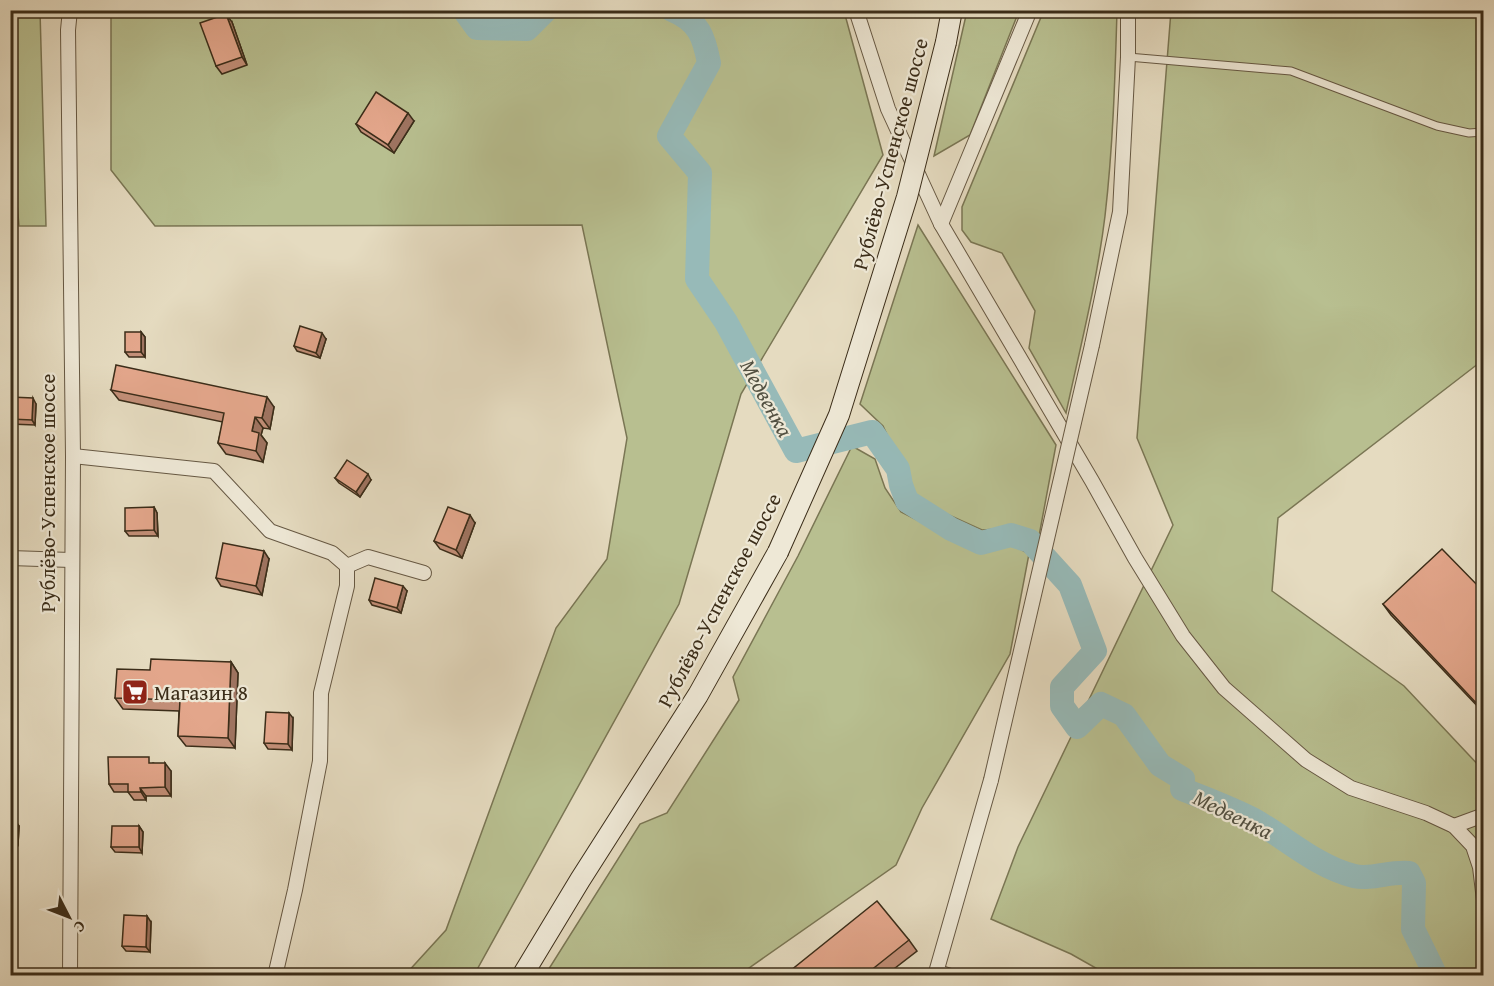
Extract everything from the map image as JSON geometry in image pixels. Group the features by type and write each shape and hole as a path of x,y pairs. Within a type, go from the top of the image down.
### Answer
{"main road":[{"name":"Рублёво-Успенское шоссе","path":"522,975 698,695 778,552 839,415 906,197 946,42 952,10"}],"street":[{"name":"Рублёво-Успенское шоссе","path":"70,10 68,42 73,456 70,975"},
{"path":"856,10 888,109 941,224 1135,558 1183,636 1224,688 1306,760 1351,788 1426,813 1454,826 1473,846 1480,867 1484,900"},
{"path":"941,224 1030,10"},
{"path":"936,972 991,780 1092,345 1120,212 1128,57 1128,10"},
{"path":"73,456 214,471 270,531 332,553 347,566 347,586 321,693 320,761 295,890 275,975"},
{"path":"347,566 368,557 424,573"},
{"path":"10,558 71,560"},
{"path":"1454,826 1484,815"}],"lane":[{"path":"1128,57 1291,71 1437,126 1469,133 1484,132"},
{"path":"936,972 962,975"}],"green space":[{"path":"1044,10 1117,11 1112,139 1102,241 1066,413 1029,348 1035,311 1002,253 971,242 962,230 962,207"},
{"path":"10,11 40,11 46,226 19,226 10,124"},
{"path":"111,11 844,11 883,155 741,394 679,604 474,975 405,975 446,930 556,628 607,559 627,438 582,225 155,226 111,170"},
{"path":"967,11 1019,11 970,135 934,156"},
{"path":"1171,11 1483,11 1483,360 1278,518 1272,591 1404,686 1483,770 1483,975 1108,975 1071,954 991,919 1018,847 1173,525 1137,438"},
{"path":"918,225 1056,445 1039,536 1015,528 982,530 918,501 883,426 860,404"},
{"path":"852,446 875,459 885,488 901,512 980,552 1013,545 1029,554 1010,654 922,808 896,865 739,975 545,975 640,824 667,813 739,700 733,677 798,556"}],"building":[{"path":"226,14 242,57 216,66 200,23"},
{"path":"376,92 408,113 388,145 356,124"},
{"path":"300,326 322,333 316,353 294,346"},
{"path":"125,332 141,332 141,352 125,352"},
{"path":"116,365 267,397 262,418 255,417 252,431 259,433 256,451 218,443 224,413 111,390"},
{"path":"10,397 33,398 32,420 10,419"},
{"path":"347,460 368,474 356,492 335,478"},
{"path":"154,507 154,530 125,531 125,508"},
{"path":"448,507 470,515 456,550 434,541"},
{"path":"223,543 264,551 256,586 216,578"},
{"path":"1442,549 1484,592 1484,709 1383,604"},
{"path":"375,578 403,586 397,608 369,600"},
{"path":"151,659 231,662 228,738 178,736 180,700 115,698 117,669 150,670"},
{"path":"266,712 289,713 288,744 264,743"},
{"path":"108,757 149,757 149,763 165,763 165,787 140,788 141,792 128,792 128,784 109,784"},
{"path":"10,820 15,820 14,840 10,840"},
{"path":"112,826 139,826 139,847 111,847"},
{"path":"877,901 909,940 865,975 785,975"},
{"path":"124,915 147,916 146,947 122,946"}],"waterway":[{"name":"Медвенка","path":"464,10 477,28 527,29 546,10"},
{"name":"Медвенка","path":"672,10 688,19 699,31 709,63 669,136 700,173 697,279 726,322 796,451 872,432 898,469 907,501 951,529 981,543 1011,535 1030,541 1070,585 1095,651 1062,687 1062,706 1077,727 1101,704 1124,715 1160,765 1183,779 1182,789 1254,820 1315,859 1340,872 1361,877 1409,873 1414,883 1413,929 1436,976"}],"place":[{"name":"Магазин 8","path":"135,692"}]}
